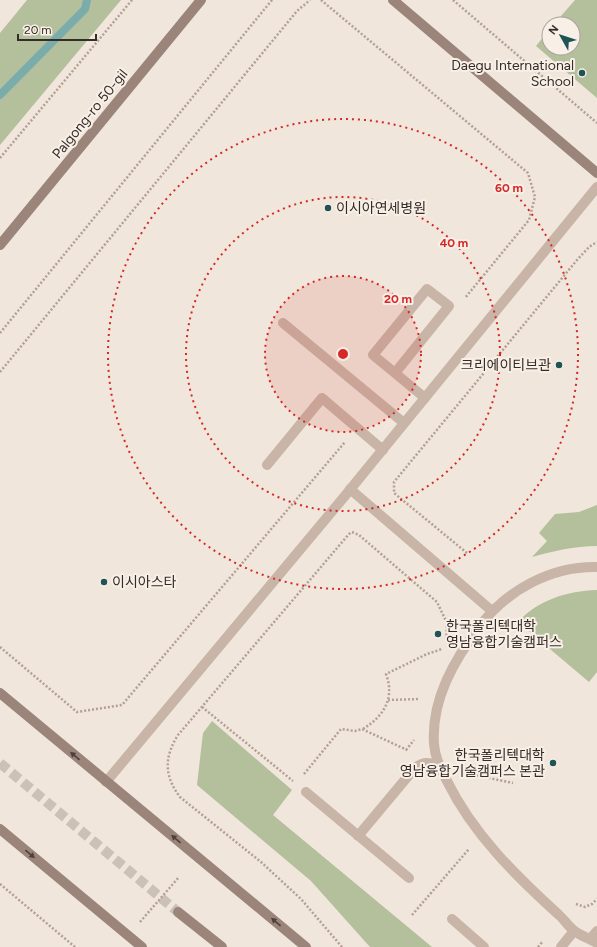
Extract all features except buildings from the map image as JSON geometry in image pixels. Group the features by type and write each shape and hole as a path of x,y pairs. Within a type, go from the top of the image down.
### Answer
{"main road":[{"name":"Palgong-ro 50-gil","path":"0,245 201,0"},
{"path":"393,0 597,173"},
{"path":"0,693 306,947"},
{"path":"0,829 142,947"},
{"path":"178,912 222,947"}],"street":[{"path":"106,782 383,450 597,187"},
{"path":"395,372 449,306 427,289 373,355 425,398"},
{"path":"283,323 404,423"},
{"path":"266,465 322,398 383,450"},
{"path":"350,489 492,611"},
{"path":"597,567 565,571 544,577 515,593 492,611 471,638 459,657 440,694 436,710 434,731 435,752 439,766 456,797 481,834 516,875 560,915 574,931 594,941 597,931"},
{"path":"358,836 414,768 427,762 439,766"},
{"path":"306,792 409,878"},
{"path":"452,920 484,947"},
{"path":"561,947 574,931"}],"path":[{"path":"0,158 132,0"},
{"path":"0,333 272,0"},
{"path":"0,372 292,17 310,0"},
{"path":"321,0 528,173 535,197 529,220 461,304"},
{"path":"453,0 597,123"},
{"path":"467,553 394,493 394,482 577,260 589,247 597,242"},
{"path":"0,647 77,712 122,705 356,428"},
{"path":"342,947 301,899 261,862 180,797 173,788 169,779 167,768 171,747 178,734 346,536 352,532 358,535 437,602 446,621 446,642"},
{"path":"301,778 341,729 355,731 362,729 375,720 388,700 390,690 386,674 427,654 443,649 441,652"},
{"path":"388,700 423,699 420,706"},
{"path":"202,707 296,784"},
{"path":"362,729 407,750"},
{"path":"402,755 415,739 416,734"},
{"path":"460,772 513,783"},
{"path":"412,915 469,848"},
{"path":"139,924 179,877"},
{"path":"0,884 76,947"}],"green space":[{"path":"27,0 121,0 0,145 0,33"},
{"path":"575,0 597,0 597,98 548,56 581,56 581,16 561,16"},
{"path":"541,40 541,50 536,46"},
{"path":"597,505 597,546 564,549 532,557 547,541 539,533 555,514 579,512"},
{"path":"597,590 597,672 589,682 518,622 526,614 544,602 575,592"},
{"path":"212,721 292,790 273,815 432,947 370,947 311,881 197,785 203,733"}],"waterway":[{"path":"0,95 85,9 87,0"}],"tunnel":[{"path":"0,763 178,912"}],"place":[{"name":"Daegu International School","path":"582,73"},
{"name":"이시아연세병원","path":"328,208"},
{"name":"크리에이티브관","path":"559,365"},
{"name":"이시아스타","path":"104,582"},
{"name":"한국폴리텍대학 영남융합기술캠퍼스","path":"438,634"},
{"name":"한국폴리텍대학 영남융합기술캠퍼스 본관","path":"553,763"}]}
